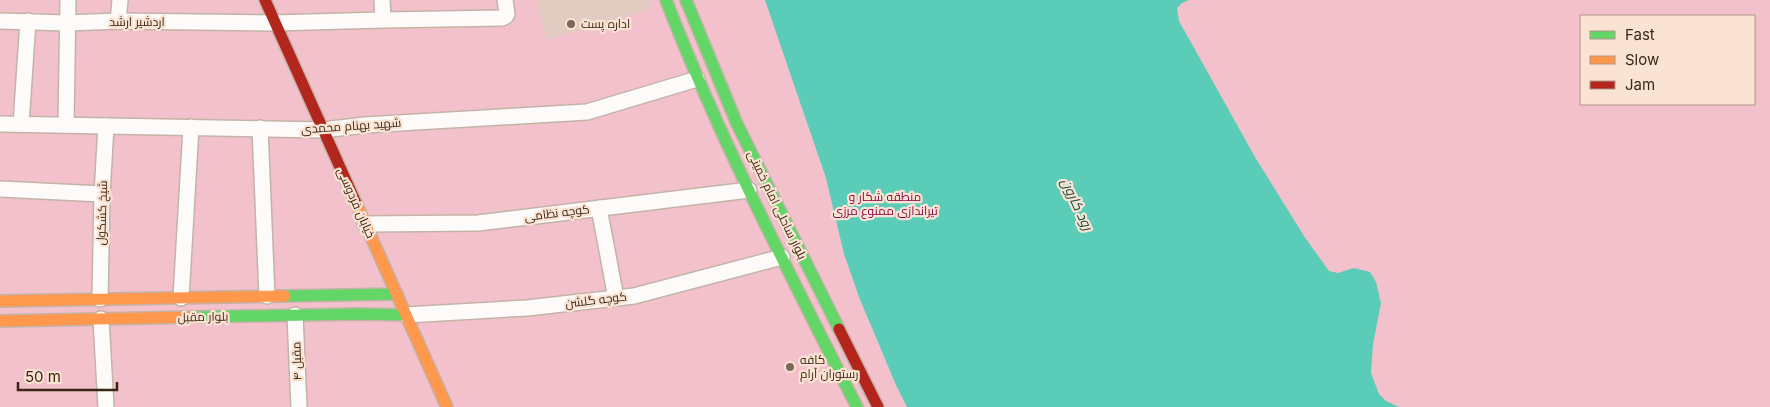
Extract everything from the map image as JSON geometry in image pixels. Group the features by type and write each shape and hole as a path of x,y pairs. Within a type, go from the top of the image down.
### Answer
{"main road":[{"name":"خیابان فردوسی","path":"265,0 447,407"},
{"name":"بلوار ساحلی امام خمینی","path":"666,0 720,131 857,407"},
{"name":"بلوار ساحلی امام خمینی","path":"686,0 737,124 878,407"},
{"name":"بلوار مقبل","path":"0,301 396,294"},
{"name":"بلوار مقبل","path":"0,321 296,315 406,315"}],"street":[{"path":"66,125 68,0"},
{"path":"118,21 120,0"},
{"path":"382,0 383,20"},
{"name":"اردشیر ارشد","path":"0,21 67,23 118,21 274,23 502,18 507,14 505,0"},
{"path":"21,124 28,21"},
{"name":"شهید بهنام محمدی","path":"0,124 323,130 365,125 587,112 697,79"},
{"name":"شیخ کشکول","path":"100,299 102,194 106,126"},
{"path":"181,298 191,127"},
{"path":"260,128 267,296"},
{"path":"0,189 102,194"},
{"name":"کوچه نظامی","path":"365,224 478,223 749,190"},
{"path":"599,208 616,298"},
{"name":"کوچه گلشن","path":"406,315 527,308 634,296 782,257"},
{"name":"مقبل ۴","path":"296,315 299,407"},
{"path":"101,319 106,407"}],"green space":[{"name":"منطقه شکار و تیراندازی ممنوع مرزی","path":"0,0 1770,0 1770,407 0,407"}],"water":[{"name":"رود کارون","path":"765,0 1189,0 1177,8 1179,21 1255,157 1304,236 1329,271 1338,273 1354,268 1370,272 1376,282 1381,303 1373,344 1371,373 1379,394 1386,401 1399,407 907,407 859,297 844,254 826,178"}],"building":[{"name":"اداره پست","path":"536,0 648,0 651,9 547,40"}],"traffic: fast":[{"path":"666,0 732,155 857,407"},
{"path":"686,0 737,124 839,329"},
{"path":"285,296 397,294"},
{"path":"193,317 406,315"}],"traffic: slow":[{"path":"356,203 447,407"},
{"path":"0,301 285,296"},
{"path":"0,321 193,317"}],"traffic: jam":[{"path":"265,0 356,203"},
{"path":"839,329 878,407"}],"place":[{"name":"اداره پست","path":"571,24"},
{"name":"کافه رستوران آرام","path":"790,367"}]}
